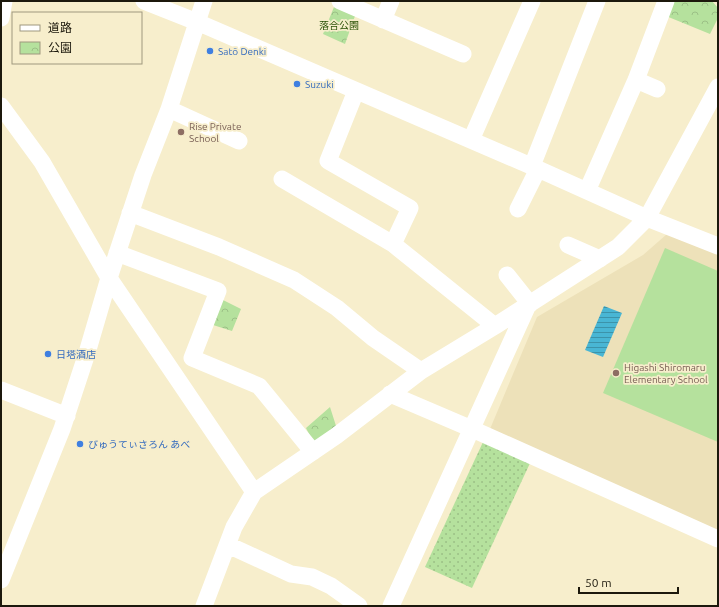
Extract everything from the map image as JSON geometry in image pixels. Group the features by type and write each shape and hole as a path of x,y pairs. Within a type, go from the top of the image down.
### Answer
{"street":[{"path":"1,18 4,1"},
{"path":"144,1 471,140 647,218 718,246"},
{"path":"1,580 67,416 142,175 169,109 204,1"},
{"path":"340,1 463,54"},
{"path":"383,20 391,1"},
{"path":"471,140 532,1"},
{"path":"518,209 535,168 597,1"},
{"path":"587,191 636,80 666,1"},
{"path":"636,80 657,90"},
{"path":"204,606 234,527 254,492 336,436 420,371 529,305 618,247 647,218 718,87"},
{"path":"356,91 328,161 410,208 393,244"},
{"path":"1,106 42,162 109,278 254,492"},
{"path":"169,109 239,141"},
{"path":"282,179 393,244 495,326"},
{"path":"130,213 219,247 294,280 337,308 373,338 420,371"},
{"path":"568,245 600,259"},
{"path":"117,253 218,291 192,358 259,386 313,452"},
{"path":"507,275 529,305"},
{"path":"391,606 529,305"},
{"path":"1,390 67,416"},
{"path":"390,394 718,539"},
{"path":"228,544 291,574 312,577 331,586 359,606"}],"shaded area":[{"name":"Higashi Shiromaru Elementary School","path":"667,234 718,253 718,531 490,429 537,317 643,255"}],"green space":[{"path":"672,1 712,1 718,8 718,18 710,34 666,16"},
{"name":"落合公園","path":"334,7 355,16 345,44 323,34"},
{"path":"665,248 718,271 718,442 603,393"},
{"path":"223,300 241,309 232,331 213,325"},
{"path":"330,407 337,429 314,444 306,428"},
{"path":"483,442 531,461 472,588 425,567"}],"water":[{"path":"604,306 622,313 603,357 585,350"}],"place":[{"name":"Satō Denki","path":"210,51"},
{"name":"Suzuki","path":"297,84"},
{"name":"Rise Private School","path":"181,132"},
{"name":"日塔酒店","path":"48,354"},
{"name":"Higashi Shiromaru Elementary School","path":"616,373"},
{"name":"びゅうてぃさろん あべ","path":"80,444"}]}
